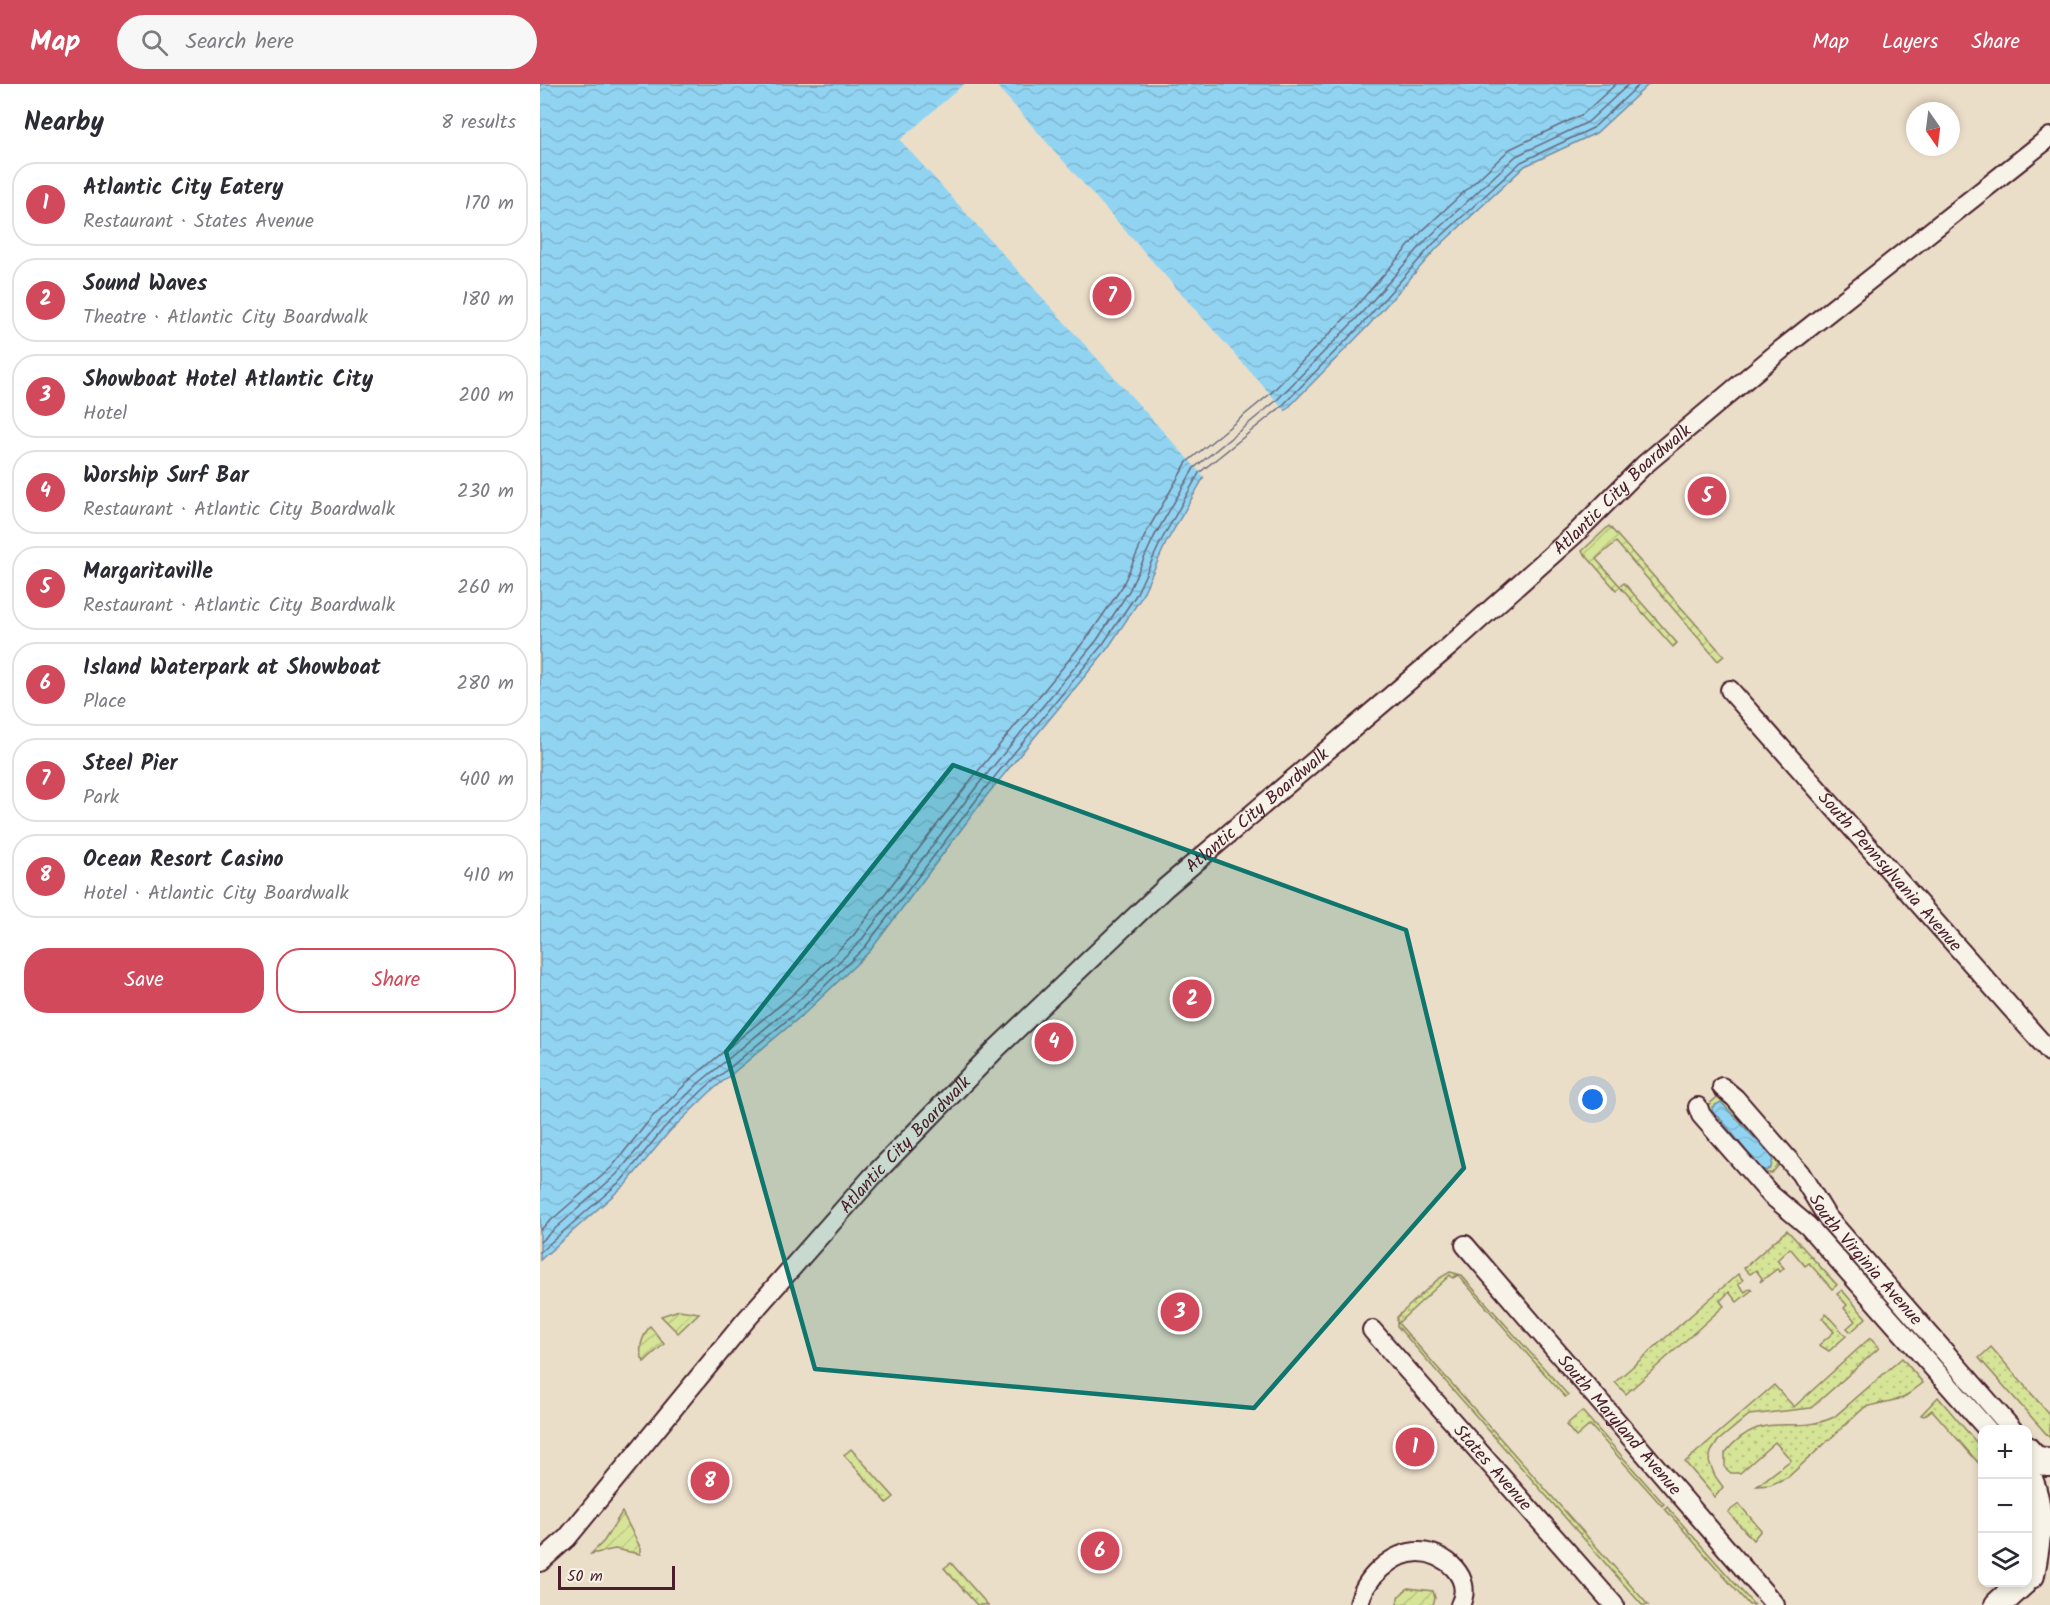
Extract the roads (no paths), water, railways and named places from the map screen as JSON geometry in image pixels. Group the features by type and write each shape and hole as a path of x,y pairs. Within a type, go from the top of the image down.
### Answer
{"street":[{"name":"Atlantic City Boardwalk","path":"540,1562 567,1538 745,1321 872,1177 997,1048 1166,888 1450,645 1575,534 1644,465 1794,339 2050,137"},
{"name":"South Pennsylvania Avenue","path":"1730,690 2050,1052"},
{"name":"South Virginia Avenue","path":"1722,1087 1735,1098 1800,1173 1827,1217 2009,1425"},
{"name":"South Virginia Avenue","path":"1698,1107 1701,1115 1771,1195 1808,1226 1984,1425"},
{"name":"South Maryland Avenue","path":"1465,1245 1775,1605"},
{"name":"States Avenue","path":"1372,1330 1614,1605"},
{"path":"2037,1465 2050,1501"},
{"path":"1998,1605 2033,1574 2040,1519 2036,1495 2037,1465"},
{"path":"1359,1605 1365,1585 1376,1573 1403,1556 1418,1552 1443,1558 1458,1573 1465,1590 1460,1605"}],"water":[{"path":"540,84 1649,84 1596,133 1525,166 1437,248 1367,327 1285,411 1204,477 1166,543 1141,598 1108,648 987,795 870,951 806,1012 709,1093 669,1132 626,1184 540,1260"},
{"path":"1721,1102 1773,1158 1771,1168 1766,1171 1760,1168 1719,1117 1713,1115 1712,1107"}],"place":[{"name":"Steel Pier","path":"1112,296"},
{"name":"Margaritaville","path":"1707,496"},
{"name":"Sound Waves","path":"1192,999"},
{"name":"Worship Surf Bar","path":"1054,1042"},
{"name":"Showboat Hotel Atlantic City","path":"1180,1312"},
{"name":"Atlantic City Eatery","path":"1415,1447"},
{"name":"Ocean Resort Casino","path":"710,1481"},
{"name":"Island Waterpark at Showboat","path":"1100,1551"}]}
